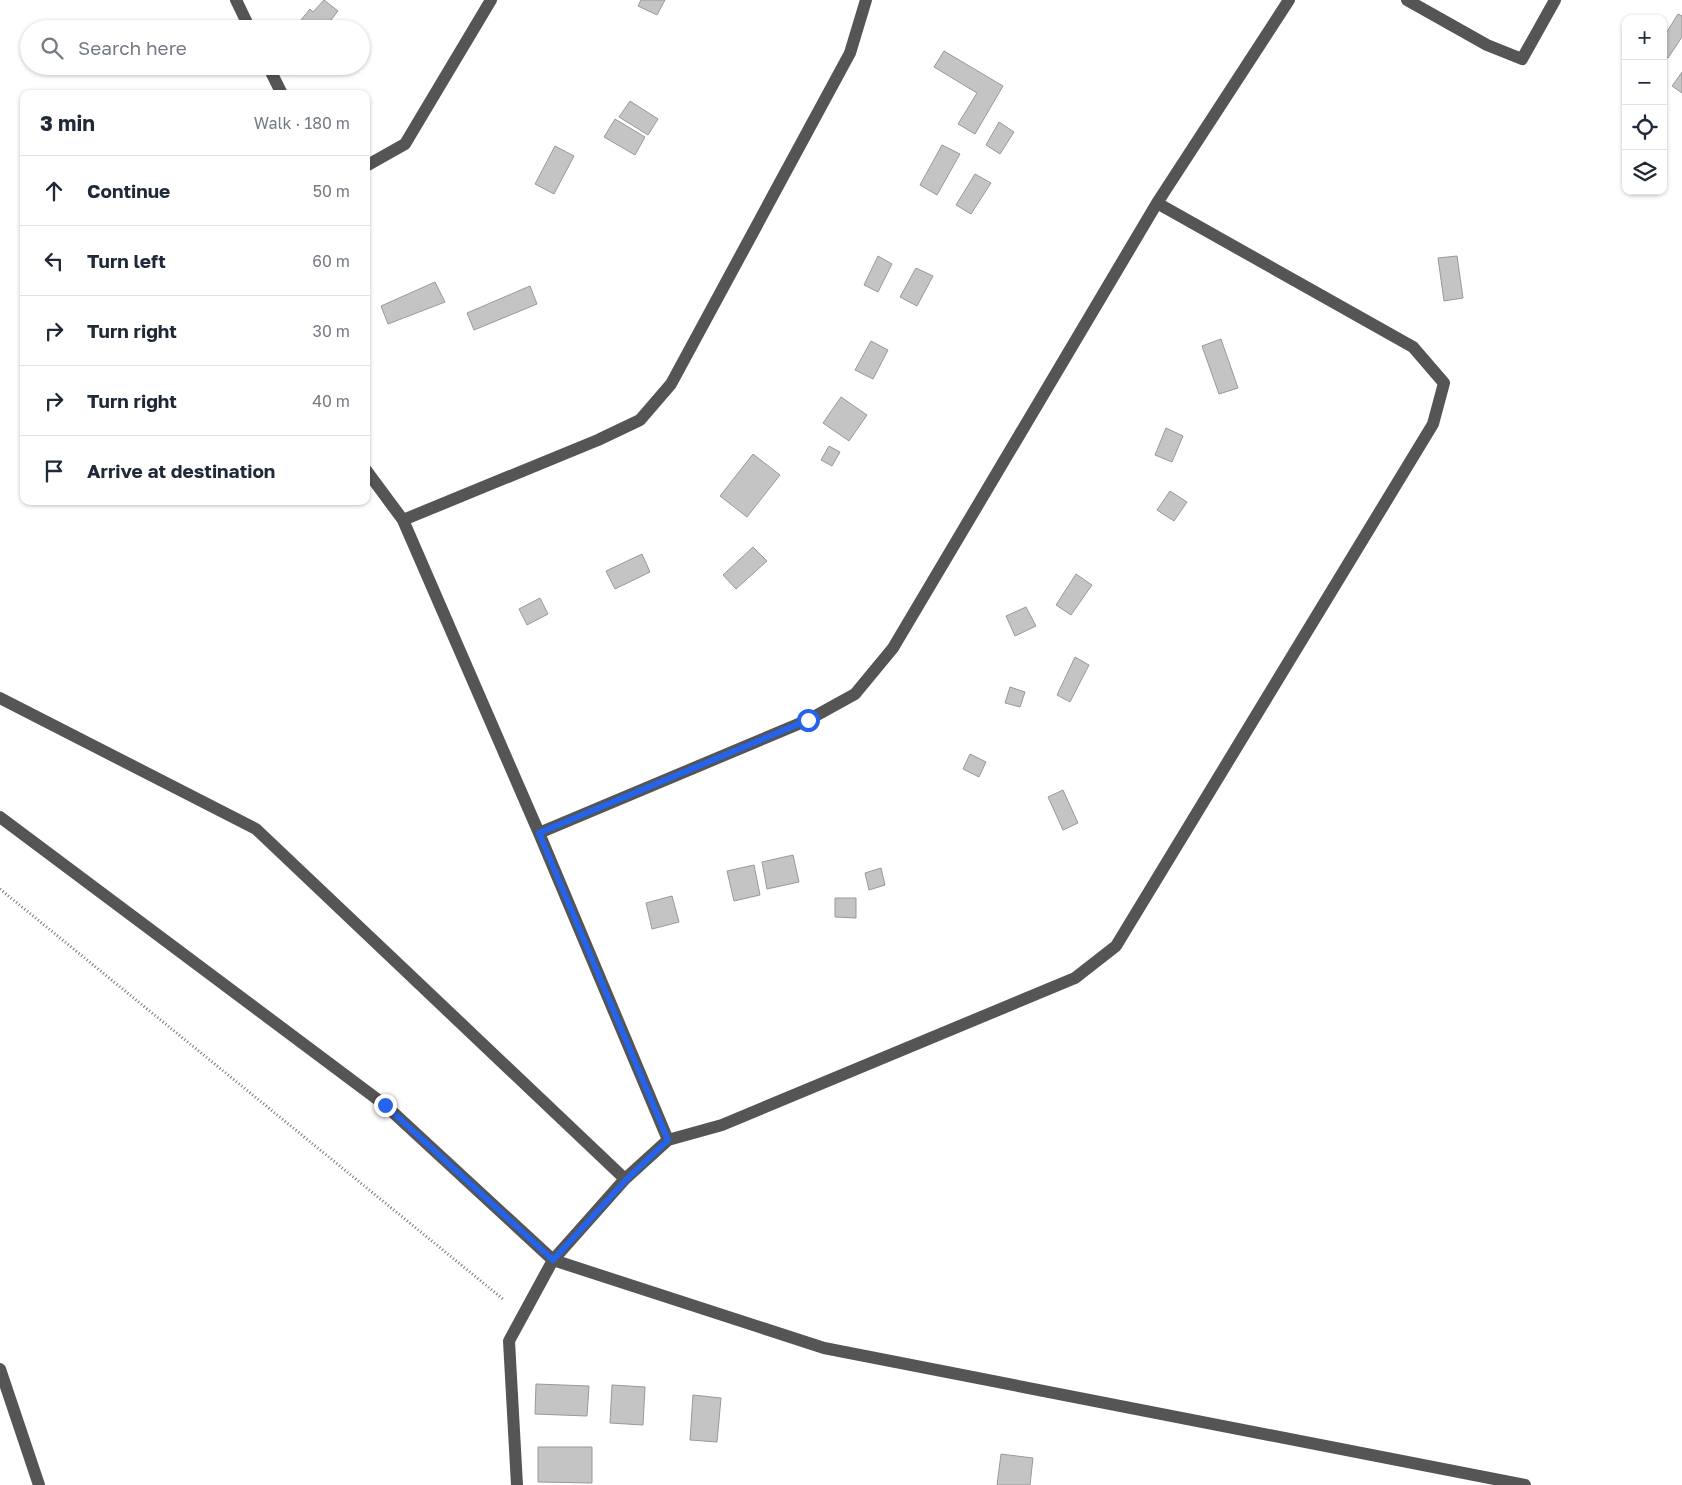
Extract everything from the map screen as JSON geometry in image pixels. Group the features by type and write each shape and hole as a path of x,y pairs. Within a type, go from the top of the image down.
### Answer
{"street":[{"path":"236,0 246,20"},
{"path":"370,164 405,144 491,0"},
{"path":"403,520 598,440 640,420 671,384 850,53 866,0"},
{"path":"539,833 808,720 855,694 893,648 1157,203 1289,0"},
{"path":"1407,0 1487,45 1522,59 1555,0"},
{"path":"272,75 280,90"},
{"path":"517,1485 509,1341 525,1316 553,1260 626,1180 668,1140 722,1125 1075,978 1116,946 1433,424 1444,383 1413,347 1157,203"},
{"path":"370,475 403,520 539,833 668,1140"},
{"path":"0,698 256,829 626,1180"},
{"path":"0,817 385,1105 553,1260 824,1348 1525,1485"},
{"path":"0,1369 39,1485"}],"path":[{"path":"0,889 525,1316"}],"building":[{"path":"324,0 338,11 331,20 301,20 310,9 313,12"},
{"path":"641,0 665,0 657,15 638,6"},
{"path":"1678,14 1682,16 1682,37 1668,58 1667,58 1667,32"},
{"path":"944,51 1003,86 975,134 958,124 977,93 934,67"},
{"path":"1682,72 1682,93 1672,86"},
{"path":"630,101 658,119 648,135 619,117"},
{"path":"615,119 645,137 635,155 604,137"},
{"path":"999,122 1014,132 1000,154 986,145"},
{"path":"942,145 960,154 937,195 920,185"},
{"path":"555,146 574,156 554,194 535,184"},
{"path":"975,174 991,183 971,214 956,205"},
{"path":"878,256 892,264 878,292 864,285"},
{"path":"1457,256 1463,298 1444,301 1438,258"},
{"path":"916,268 933,276 917,306 900,297"},
{"path":"435,282 445,302 388,324 381,306"},
{"path":"530,286 537,304 474,330 467,313"},
{"path":"1221,339 1238,388 1219,394 1202,346"},
{"path":"871,341 888,350 873,379 855,370"},
{"path":"841,397 867,415 849,441 823,423"},
{"path":"1166,428 1183,436 1172,462 1155,455"},
{"path":"829,446 840,452 832,466 821,460"},
{"path":"753,454 780,475 747,517 720,496"},
{"path":"1170,491 1187,502 1174,521 1157,510"},
{"path":"753,547 767,561 736,589 723,575"},
{"path":"642,554 650,572 615,589 606,571"},
{"path":"1076,574 1092,585 1071,615 1056,605"},
{"path":"540,598 548,614 527,625 519,609"},
{"path":"1026,607 1036,626 1015,636 1006,616"},
{"path":"1075,657 1089,665 1070,702 1057,695"},
{"path":"1010,687 1025,692 1020,707 1005,703"},
{"path":"970,754 986,762 979,777 963,769"},
{"path":"1063,790 1078,823 1063,830 1048,797"},
{"path":"793,855 799,882 767,889 762,862"},
{"path":"754,865 760,895 734,901 727,871"},
{"path":"881,868 885,885 869,890 865,873"},
{"path":"672,896 679,922 652,929 646,903"},
{"path":"835,898 856,898 856,918 835,917"},
{"path":"536,1384 589,1386 587,1416 535,1414"},
{"path":"612,1385 645,1387 643,1425 610,1423"},
{"path":"693,1395 721,1398 717,1442 690,1440"},
{"path":"538,1447 592,1447 592,1483 538,1482"},
{"path":"1001,1454 1033,1458 1030,1485 997,1485"}],"route":[{"path":"385,1105 553,1260 626,1180 668,1140 539,833 808,720"}]}
